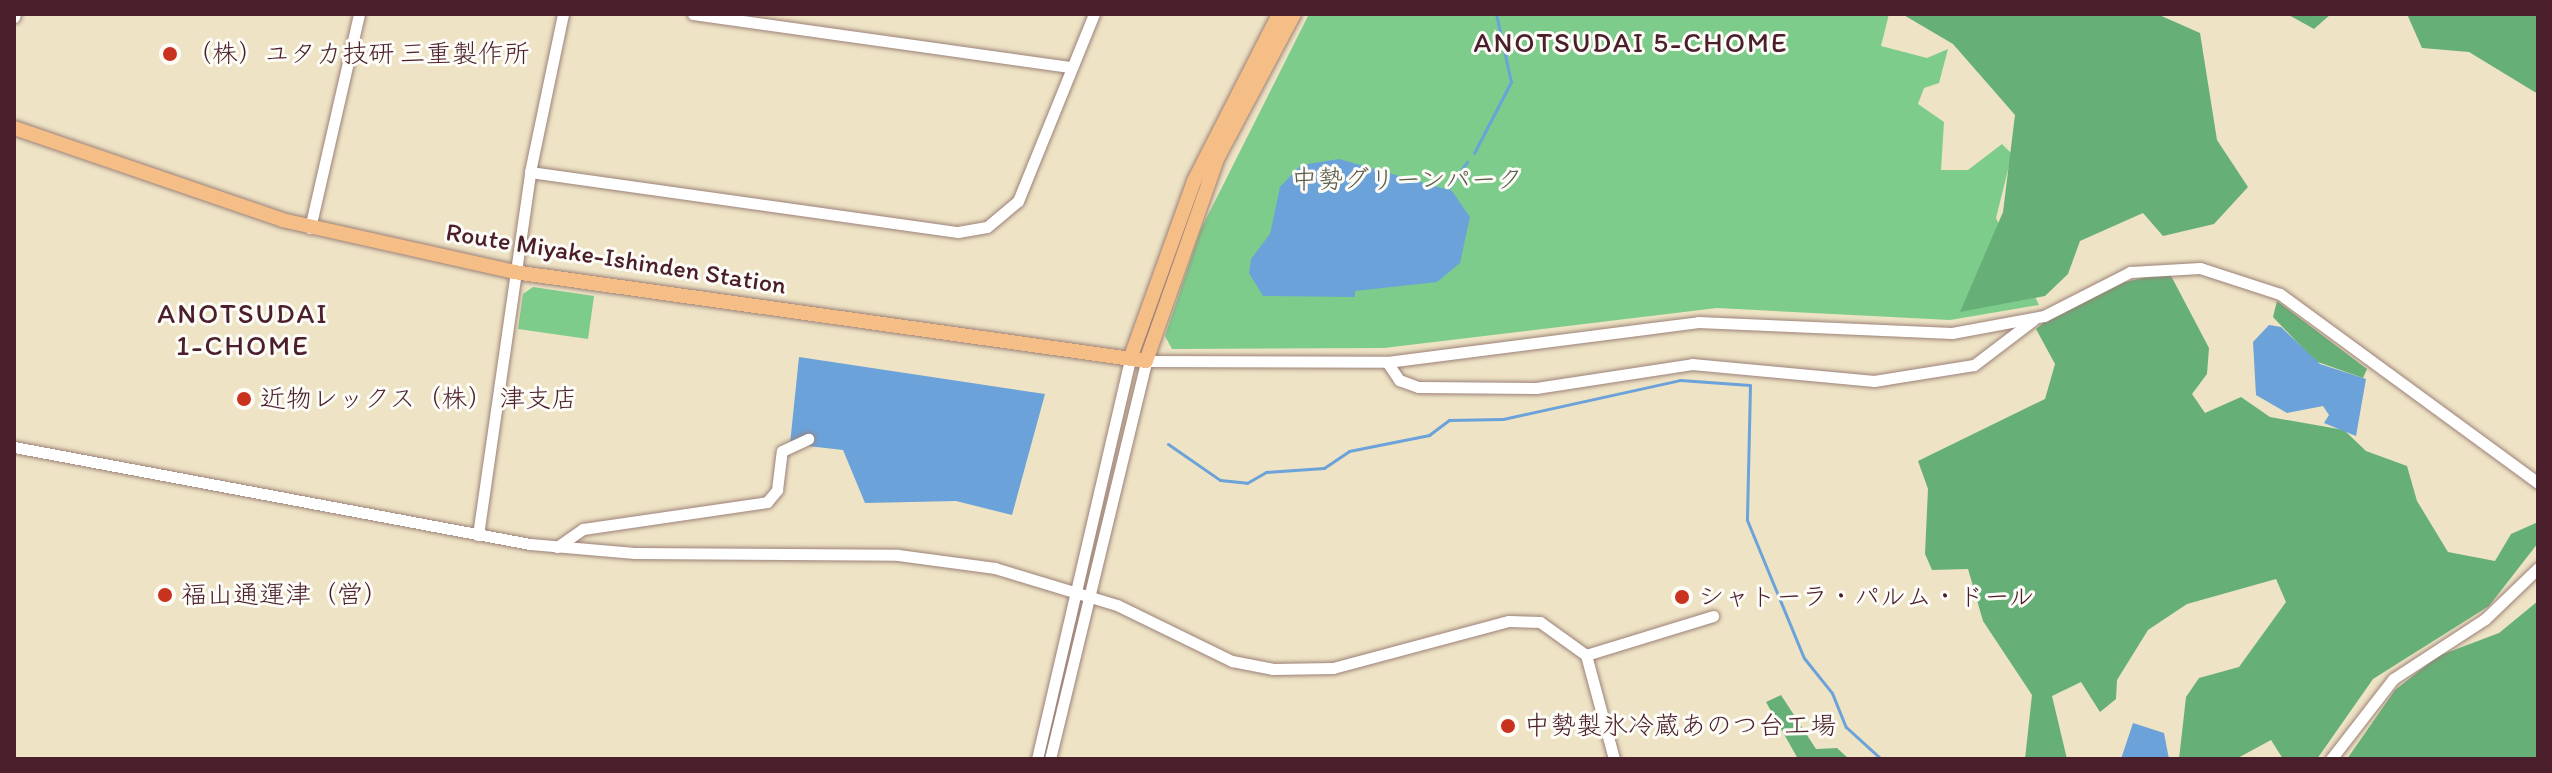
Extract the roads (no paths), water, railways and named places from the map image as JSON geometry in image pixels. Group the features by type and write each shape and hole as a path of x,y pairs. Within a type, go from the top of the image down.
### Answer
{"main road":[{"path":"1130,359 1194,181 1279,14"},
{"path":"1146,361 1218,157 1294,14"},
{"name":"Route Miyake-Ishinden Station","path":"14,128 310,228 514,272 1146,361"}],"street":[{"path":"310,228 359,14"},
{"path":"478,535 530,172 563,14"},
{"path":"693,14 1071,67"},
{"path":"530,172 968,232 996,222 1018,201 1094,14"},
{"path":"1387,362 1399,380 1418,387 1536,388 1692,364 1874,381 1974,365 2033,320 2130,272 2181,266 2243,277 2293,304 2538,483"},
{"path":"1037,759 1146,361 1387,362 1683,323 1952,333 2033,320"},
{"path":"1050,759 1130,359"},
{"path":"557,547 583,529 767,502 777,490 782,451 808,439"},
{"path":"14,447 478,535 557,547 898,555 995,568 1082,593 1232,661 1273,669 1333,668 1520,620 1555,627 1586,655 1614,759"},
{"path":"2331,759 2393,679 2485,619 2538,568"},
{"path":"1586,655 1713,616"}],"water":[{"path":"1339,159 1452,191 1470,217 1460,263 1437,282 1355,291 1355,297 1263,296 1249,273 1251,259 1270,234 1280,187 1301,165"},
{"path":"2269,325 2281,327 2320,364 2366,379 2356,436 2324,423 2329,415 2323,406 2287,413 2256,395 2253,342"},
{"path":"799,357 1045,394 1012,515 956,501 865,503 843,450 790,444"},
{"path":"2133,723 2164,733 2169,759 2121,759"}],"waterway":[{"path":"1474,153 1511,82 1496,14"},
{"path":"1446,192 1467,162"},
{"path":"1168,444 1220,480 1247,483 1266,472 1324,468 1349,451 1429,435 1449,420 1503,419 1680,380 1750,385 1747,520 1804,658 1832,693 1846,727 1881,759"}],"place":[{"name":"（株）ユタカ技研 三重製作所","path":"170,54"},
{"name":"近物レックス（株） 津支店","path":"244,399"},
{"name":"福山通運津（営）","path":"165,595"},
{"name":"シャトーラ・パルム・ドール","path":"1682,597"},
{"name":"中勢製氷冷蔵あのつ台工場","path":"1508,726"}],"district":[{"name":"ANOTSUDAI 5-CHOME","path":"1631,42"},
{"name":"ANOTSUDAI 1-CHOME","path":"243,329"}],"park label":[{"name":"中勢グリーンパーク","path":"1407,180"}]}
